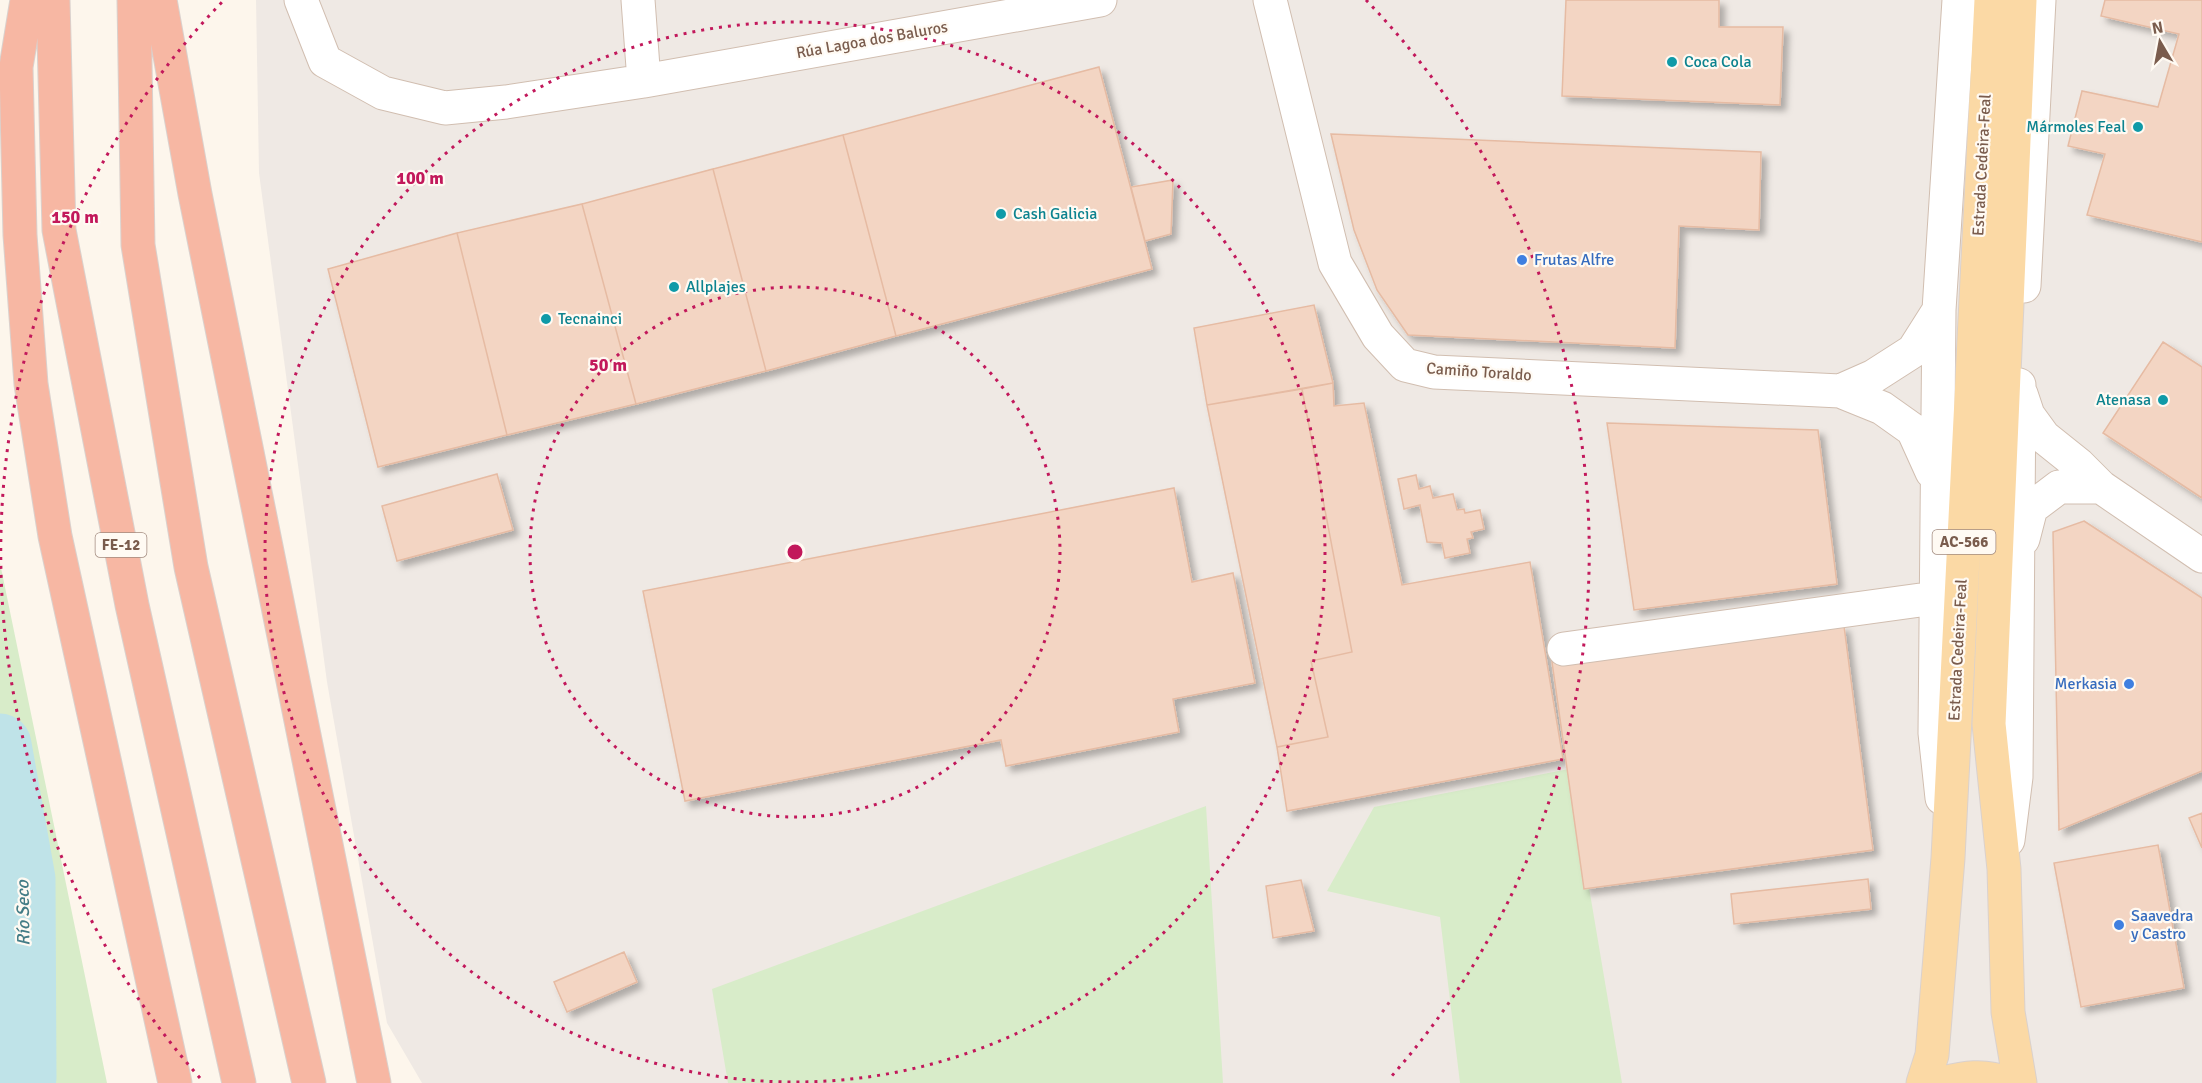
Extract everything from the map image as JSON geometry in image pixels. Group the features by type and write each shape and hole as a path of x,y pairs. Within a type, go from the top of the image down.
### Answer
{"highway":[{"path":"27,0 16,67 20,235 31,384 55,536 175,1083"},
{"name":"FE-12","path":"53,0 59,230 132,605 239,1083"},
{"path":"134,0 138,245 191,567 309,1083"},
{"path":"160,0 195,194 374,1083"}],"main road":[{"name":"Estrada Cedeira-Feal","path":"1923,1083 1932,1055 1948,858 1991,0"},
{"name":"Estrada Cedeira-Feal","path":"2020,0 1989,724 2004,869 2007,1012 2020,1083"},
{"path":"1942,1083 1968,1077 1996,1079 2006,1083"}],"street":[{"name":"Rúa Lagoa dos Baluros","path":"301,0 325,61 384,93 445,108 506,102 644,81 1100,0"},
{"path":"638,0 644,81"},
{"name":"Camiño Toraldo","path":"1270,0 1335,263 1378,336 1404,364 1434,372 1840,391 1882,408 1913,430 1936,481"},
{"path":"1948,858 1935,733 1936,481 1939,310 1959,0"},
{"path":"2004,869 2016,777 2019,387 2039,0"},
{"name":"Camiño Toraldo","path":"1840,391 1874,376 1913,351 1939,310"},
{"path":"2019,387 2028,415 2043,437 2079,465 2101,487 2202,556"},
{"path":"2016,567 2031,508 2059,488 2101,487"},
{"path":"1564,649 1935,598"}],"shaded area":[{"path":"256,0 2202,0 2202,1083 422,1083 387,1023 327,682 259,173"}],"green space":[{"path":"0,563 107,1083 0,1083"},
{"path":"1569,769 1622,1083 1460,1083 1440,917 1327,891 1374,807"},
{"path":"1206,806 1223,1083 728,1083 712,989"}],"building":[{"name":"Coca Cola","path":"1566,0 1719,0 1719,27 1783,27 1780,105 1562,96"},
{"name":"Mármoles Feal","path":"2105,0 2202,0 2202,242 2087,215 2105,154 2068,146 2082,91 2158,107 2179,34 2101,16"},
{"name":"Cash Galicia","path":"1099,67 1152,269 896,336 843,135"},
{"name":"Frutas Alfre","path":"1331,134 1761,152 1759,230 1679,226 1675,348 1408,335 1377,290 1354,230"},
{"path":"843,135 896,336 766,371 713,169"},
{"name":"Allplajes","path":"713,169 766,371 636,404 582,204"},
{"path":"1173,180 1171,234 1145,241 1131,187"},
{"name":"Tecnainci","path":"582,204 636,404 507,435 457,233"},
{"path":"457,233 507,435 378,467 328,269"},
{"path":"1314,305 1333,383 1207,405 1194,328"},
{"name":"Atenasa","path":"2163,342 2202,367 2202,498 2103,433"},
{"path":"1333,383 1334,406 1364,403 1402,585 1530,562 1563,759 1287,811 1277,747 1328,737 1311,661 1352,652 1302,389"},
{"path":"1302,389 1352,652 1311,661 1328,737 1277,747 1207,405"},
{"path":"1607,423 1818,430 1837,584 1634,610"},
{"path":"497,474 513,530 397,561 382,506"},
{"path":"1416,475 1419,489 1430,486 1433,498 1453,494 1457,510 1464,509 1465,513 1480,510 1484,529 1471,532 1473,538 1467,539 1470,553 1445,558 1442,543 1427,542 1420,505 1404,509 1398,479"},
{"path":"1174,488 1192,582 1233,573 1255,683 1173,699 1179,732 1006,766 1001,740 685,801 643,591"},
{"name":"Merkasia","path":"2084,521 2202,598 2202,771 2059,830 2053,532"},
{"path":"1844,626 1873,850 1584,889 1552,662"},
{"path":"2202,813 2202,848 2189,818"},
{"name":"Saavedra y Castro","path":"2158,845 2184,988 2081,1007 2054,863"},
{"path":"1868,879 1871,909 1734,924 1731,894"},
{"path":"1301,880 1314,931 1273,938 1266,886"},
{"path":"624,952 637,982 567,1012 554,982"}],"waterway":[{"name":"Río Seco","path":"0,745 24,879 25,1077 23,1083"}],"place":[{"name":"Coca Cola","path":"1672,62"},
{"name":"Mármoles Feal","path":"2138,127"},
{"name":"Cash Galicia","path":"1001,214"},
{"name":"Frutas Alfre","path":"1522,260"},
{"name":"Allplajes","path":"674,287"},
{"name":"Tecnainci","path":"546,319"},
{"name":"Atenasa","path":"2163,400"},
{"name":"Merkasia","path":"2129,684"},
{"name":"Saavedra y Castro","path":"2119,925"}]}
